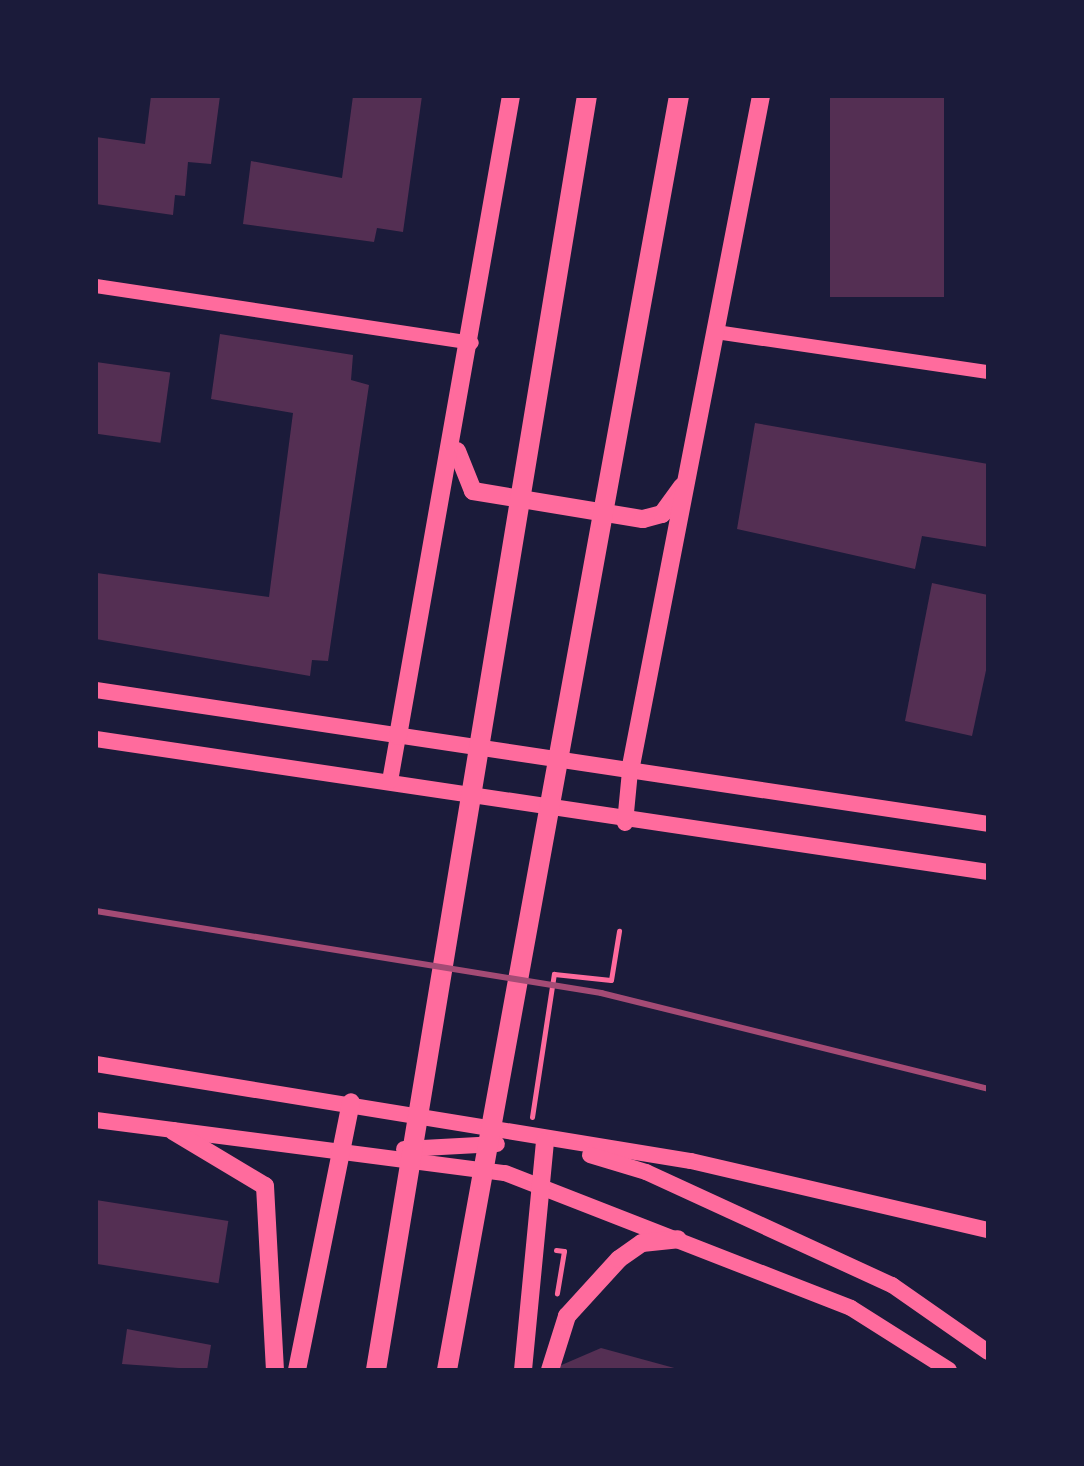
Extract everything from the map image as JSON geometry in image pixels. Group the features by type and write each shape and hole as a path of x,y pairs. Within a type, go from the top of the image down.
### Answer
{"highway":[{"path":"376,1370 587,96"},
{"path":"447,1370 679,96"},
{"path":"367,1370 384,1330"},
{"path":"452,1342 455,1370"}],"main road":[{"path":"390,781 472,343 511,96"},
{"path":"625,823 630,771 761,96"},
{"path":"455,436 460,471 473,491 643,519 662,514 687,478"},
{"path":"96,690 988,824"},
{"path":"96,739 390,781 625,823 988,872"},
{"path":"96,1064 351,1102 545,1142 691,1161 988,1230"},
{"path":"297,1370 351,1102"},
{"path":"96,1120 505,1173 851,1308 949,1370"},
{"path":"173,1131 265,1186 275,1370"},
{"path":"523,1370 545,1142"},
{"path":"341,1152 545,1142 646,1172 892,1285 988,1352"},
{"path":"550,1370 567,1316 619,1259 642,1243 678,1239"}],"street":[{"path":"96,286 472,343"},
{"path":"716,332 988,372"}],"path":[{"path":"532,1121 554,974 611,980 619,931"},
{"path":"551,1250 564,1251 555,1307"}],"building":[{"path":"151,96 220,96 211,164 188,162 185,196 175,195 173,215 96,204 96,137 145,144"},
{"path":"353,96 422,96 403,232 377,228 374,242 243,224 251,161 342,178"},
{"path":"830,96 944,96 944,297 830,297"},
{"path":"220,334 353,355 351,380 369,385 328,661 312,660 310,676 96,639 97,573 269,597 293,413 211,399"},
{"path":"96,362 170,372 160,443 96,434"},
{"path":"755,423 988,464 988,547 922,536 915,569 737,529"},
{"path":"932,583 988,595 988,661 972,736 905,721"},
{"path":"96,1200 228,1221 218,1283 96,1264"},
{"path":"127,1329 211,1345 207,1370 122,1364"},
{"path":"601,1348 678,1369 678,1370 550,1370"}],"railway":[{"path":"96,911 601,993 988,1089"}]}
